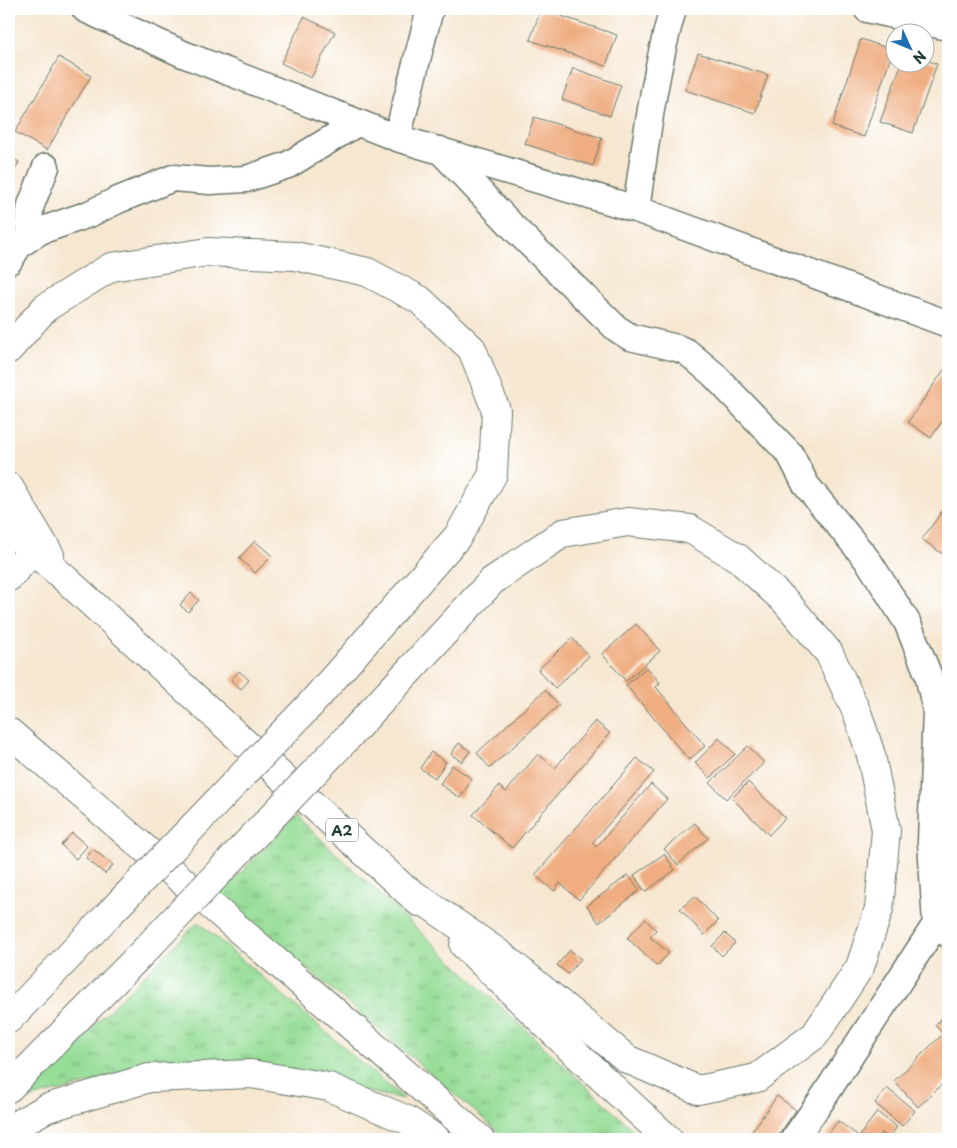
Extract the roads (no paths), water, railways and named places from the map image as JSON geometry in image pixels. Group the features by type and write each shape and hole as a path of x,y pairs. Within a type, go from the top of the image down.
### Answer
{"highway":[{"path":"9,349 45,308 111,267 208,252 295,256 366,272 420,300 472,349 496,410 493,474 458,536 310,705 9,1019"},
{"path":"9,487 62,576"},
{"path":"9,1088 147,948 347,738 492,580 564,533 628,522 690,529 738,558 786,602 829,653 858,715 871,755 886,830 879,909 860,967 815,1035 757,1078 698,1090 627,1059 500,954 406,890"},
{"name":"A2","path":"9,530 62,576 406,890 571,1049 668,1139"},
{"path":"9,577 33,551"},
{"path":"9,732 342,1017 480,1139"},
{"path":"9,1129 48,1108 149,1078 251,1074 329,1087 407,1120 436,1139"}],"street":[{"path":"85,9 183,54 397,138 636,209 948,324"},
{"path":"397,138 430,9"},
{"path":"636,209 662,46 673,9"},
{"path":"882,11 948,27"},
{"path":"9,261 19,245 40,230 89,214 173,178 210,181 246,180 288,165 357,123"},
{"path":"440,150 517,231 616,328 630,337 687,352 712,373 783,445 814,496 846,532 894,598 908,622 928,674 936,711 931,842 944,922 794,1139"},
{"path":"40,230 28,224 31,205 46,167"}]}
